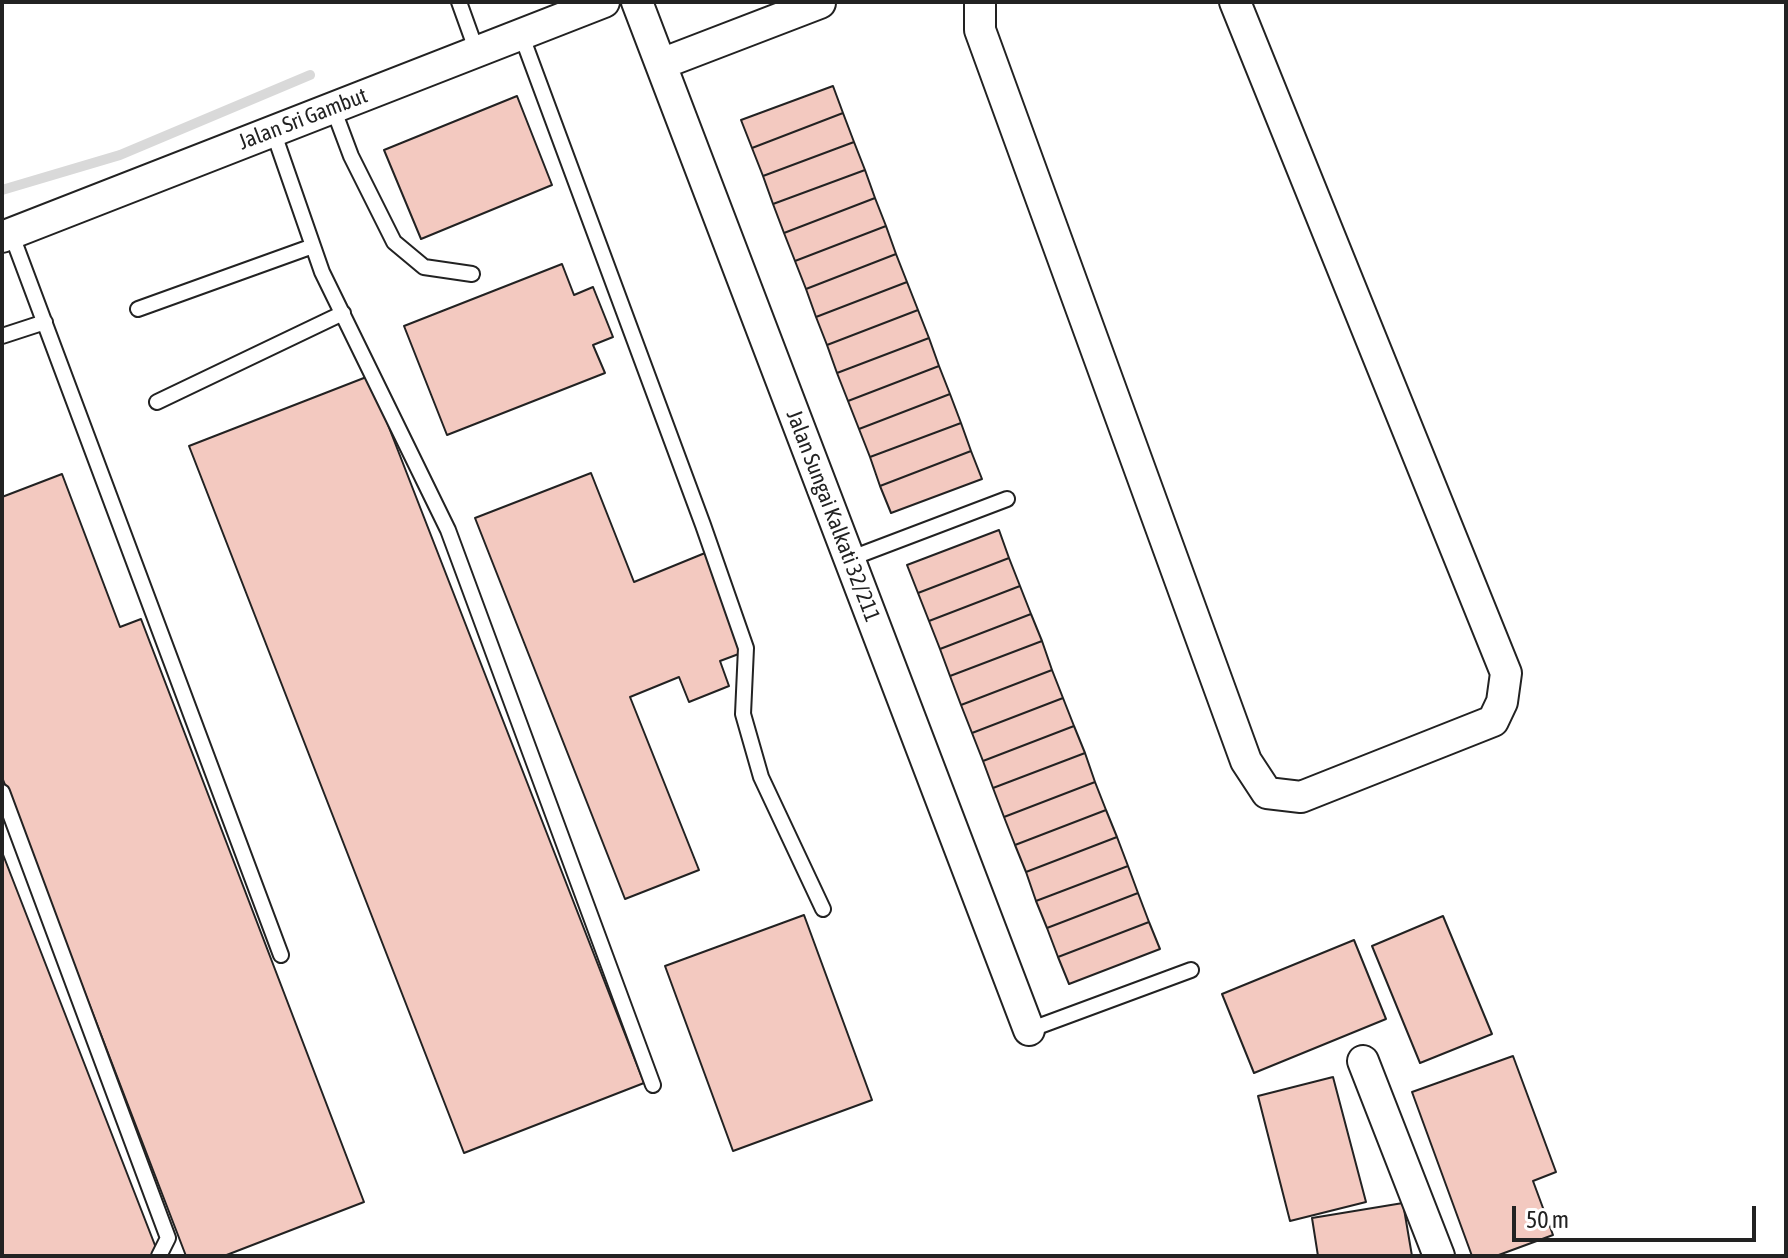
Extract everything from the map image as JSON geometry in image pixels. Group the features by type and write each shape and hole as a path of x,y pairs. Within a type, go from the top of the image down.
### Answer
{"street":[{"name":"Jalan Sri Gambut","path":"7,235 604,2"},
{"name":"Jalan Sungai Kalkati 32/211","path":"637,2 1029,1030"},
{"path":"980,2 980,30 1246,761 1267,793 1301,797 1493,721 1502,702 1506,673 1235,2"},
{"path":"661,64 820,3"},
{"path":"1363,1061 1439,1256"}],"lane":[{"path":"459,2 477,52"},
{"path":"521,34 746,648 743,714 761,777 823,909"},
{"path":"333,108 351,156 394,242 424,267 472,274"},
{"path":"273,131 322,272 448,530 653,1085"},
{"path":"7,235 45,322 281,955"},
{"path":"138,309 313,246"},
{"path":"157,402 343,313"},
{"path":"2,336 45,322"},
{"path":"849,559 1007,499"},
{"path":"2,792 168,1238 159,1256"},
{"path":"1029,1030 1191,970"}],"building":[{"path":"833,86 843,113 752,148 741,120"},
{"path":"517,96 552,185 421,239 384,150"},
{"path":"843,113 854,142 763,176 752,148"},
{"path":"854,142 865,170 773,204 763,176"},
{"path":"865,170 875,198 784,233 773,204"},
{"path":"875,198 886,226 795,261 784,233"},
{"path":"886,226 896,254 806,289 795,261"},
{"path":"896,254 907,282 816,317 806,289"},
{"path":"562,264 574,295 593,287 613,337 593,345 605,373 447,435 404,326"},
{"path":"907,282 918,310 827,345 816,317"},
{"path":"918,310 929,338 837,373 827,345"},
{"path":"929,338 939,366 848,401 837,373"},
{"path":"939,366 950,394 859,429 848,401"},
{"path":"369,376 644,1083 464,1153 189,446"},
{"path":"950,394 961,423 870,457 859,429"},
{"path":"961,423 971,451 880,486 870,457"},
{"path":"971,451 982,479 891,513 880,486"},
{"path":"591,473 634,582 705,553 744,652 720,661 729,686 689,702 679,677 630,697 699,870 625,899 475,518"},
{"path":"62,474 120,627 141,619 364,1202 224,1256 186,1256 2,777 2,497"},
{"path":"999,530 1009,558 918,593 907,565"},
{"path":"1009,558 1020,586 929,621 918,593"},
{"path":"1020,586 1031,614 940,649 929,621"},
{"path":"1031,614 1042,641 950,676 940,649"},
{"path":"1042,641 1052,670 961,705 950,676"},
{"path":"1052,670 1063,698 972,733 961,705"},
{"path":"1063,698 1074,726 983,761 972,733"},
{"path":"1074,726 1085,753 993,788 983,761"},
{"path":"1085,753 1095,782 1004,817 993,788"},
{"path":"1095,782 1106,810 1015,845 1004,817"},
{"path":"1106,810 1117,837 1026,872 1015,845"},
{"path":"1117,837 1128,866 1036,901 1026,872"},
{"path":"2,852 158,1253 152,1256 2,1256"},
{"path":"1128,866 1138,893 1047,928 1036,901"},
{"path":"1138,893 1149,922 1058,957 1047,928"},
{"path":"804,915 872,1100 733,1151 665,966"},
{"path":"1443,916 1492,1034 1420,1063 1372,946"},
{"path":"1149,922 1160,949 1069,984 1058,957"},
{"path":"1354,940 1386,1019 1254,1073 1222,994"},
{"path":"1513,1056 1556,1172 1533,1181 1553,1235 1496,1256 1472,1256 1412,1092"},
{"path":"1333,1077 1366,1202 1290,1221 1258,1096"},
{"path":"1403,1203 1412,1256 1318,1256 1312,1218"}],"waterway":[{"path":"2,190 120,155 310,75"}]}
